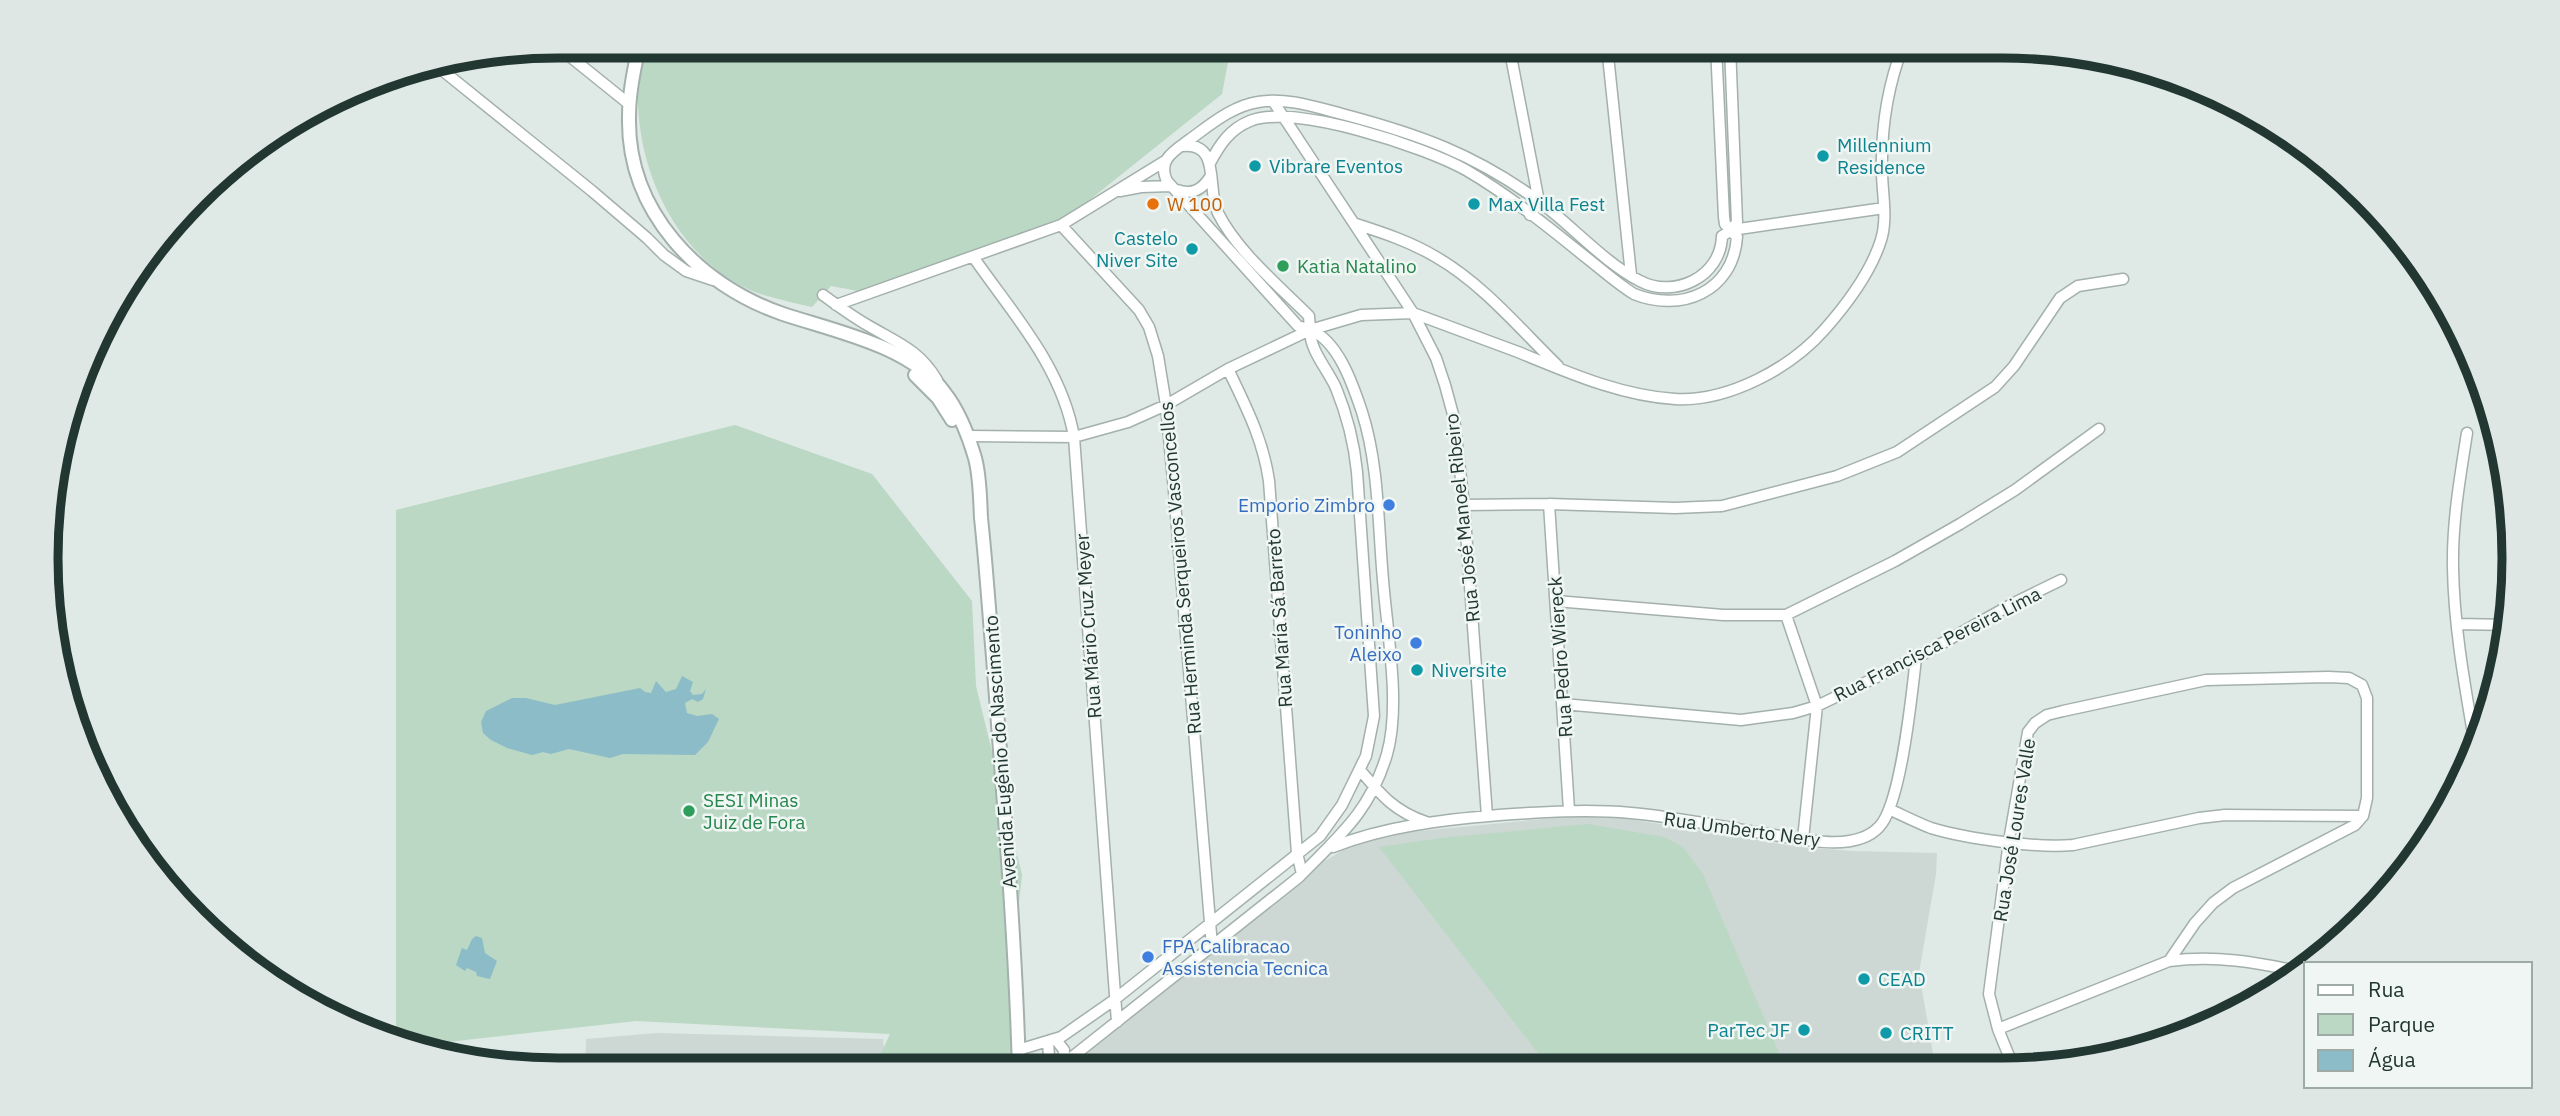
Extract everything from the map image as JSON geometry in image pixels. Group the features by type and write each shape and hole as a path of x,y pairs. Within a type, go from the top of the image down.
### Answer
{"street":[{"path":"572,58 629,104"},
{"name":"Avenida Eugênio do Nascimento","path":"636,58 628,121 633,160 650,208 681,251 714,280 778,312 896,353 922,370 943,389 968,436 976,460 986,564 1008,843 1018,1058"},
{"path":"1511,58 1539,201 1530,215"},
{"path":"1608,58 1631,275"},
{"path":"1210,163 1226,137 1236,128 1251,120 1266,117 1320,122 1416,148 1443,159 1482,181 1622,287 1651,301 1664,302 1699,294 1723,277 1736,244 1737,237 1725,224 1724,217 1717,58"},
{"path":"1730,58 1737,222 1732,230"},
{"path":"968,436 1074,437 1128,422 1166,405 1228,369 1310,330 1361,316 1413,313 1561,369 1652,397 1677,399 1709,395 1757,379 1787,364 1810,346 1835,317 1873,260 1882,236 1884,208 1881,170 1887,102 1900,58"},
{"path":"444,71 593,191 664,255 686,271 714,280"},
{"path":"836,305 1061,225 1166,161 1174,149 1225,115 1243,105 1273,101 1302,104 1371,122 1448,147 1539,201 1640,282 1666,289 1694,281 1704,274 1717,258 1722,236 1732,230 1884,208"},
{"name":"Rua José Manoel Ribeiro","path":"1273,101 1413,313 1436,358 1445,385 1454,418 1464,505 1487,816"},
{"path":"1369,135 1371,122"},
{"path":"1018,1050 1052,1041 1114,1000 1320,835 1342,806 1360,771 1366,756 1374,716 1354,443 1343,408 1335,385 1310,344 1308,316 1267,275 1217,212 1211,196 1210,163 1202,150 1188,145 1181,146"},
{"path":"1443,159 1448,147"},
{"path":"1071,1058 1302,874 1350,827 1375,788 1388,747 1393,706 1374,470 1363,414 1352,386 1338,356 1320,333 1298,326 1174,188 1165,176 1166,161"},
{"path":"1112,193 1141,187 1174,188 1192,192 1200,189 1210,177"},
{"path":"1355,224 1410,243 1455,270 1487,296 1561,369"},
{"name":"Rua Herminda Serqueiros Vasconcellos","path":"1061,225 1139,310 1149,327 1158,356 1166,405 1212,946"},
{"name":"Rua Mário Cruz Meyer","path":"974,258 1039,350 1065,397 1074,437 1117,1022"},
{"path":"1258,283 1267,275"},
{"path":"1464,505 1549,504 1675,508 1722,506 1825,480 1869,465 1897,452 1995,387 2014,366 2060,298 2078,286 2123,279"},
{"path":"823,296 913,350 929,367 943,389"},
{"name":"Avenida Eugênio do Nascimento","path":"838,332 892,360 919,378 968,436"},
{"name":"Rua María Sá Barreto","path":"1228,369 1265,453 1297,853 1302,874"},
{"path":"1556,601 1723,615 1786,615 1895,561 1960,524 2015,490 2099,429"},
{"path":"2467,433 2456,502 2453,566 2458,624 2473,726"},
{"path":"1356,472 1374,470"},
{"name":"Rua Pedro Wiereck","path":"1549,504 1569,810"},
{"path":"1364,568 1382,567"},
{"name":"Rua Francisca Pereira Lima","path":"1563,704 1741,720 1765,718 1816,706 1916,658 2002,609 2061,580"},
{"path":"1786,615 1816,706 1803,839"},
{"path":"2458,624 2498,625"},
{"name":"Rua Umberto Nery","path":"1329,848 1365,834 1426,822 1569,810 1633,813 1803,839 1855,842 1875,832 1891,810 1902,758 1916,658"},
{"path":"1372,673 1391,672"},
{"name":"Rua José Loures Valle","path":"2010,1058 1998,1030 1989,994 2023,750 2028,733 2035,723 2047,715 2063,710 2206,680 2349,678 2362,685 2367,698 2367,798 2363,816"},
{"path":"1360,771 1390,804 1407,816 1426,822"},
{"path":"1891,810 1931,828 2052,846 2073,845 2225,815 2363,816"},
{"path":"2169,961 2195,923 2213,903 2233,888 2341,834 2363,816"},
{"path":"1998,1030 2169,961 2200,957 2233,959 2287,969"},
{"path":"1052,1041 1064,1050 1062,1058"},
{"path":"1051,1058 1049,1056 1052,1041"}],"shaded area":[{"path":"1574,816 1623,818 1800,847 1937,853 1936,874 1919,973 1935,1058 1076,1058 1318,865 1348,847 1399,833"},
{"path":"657,1033 883,1039 885,1058 585,1058 586,1039"}],"green space":[{"path":"643,58 1229,58 1222,94 1067,218 858,291 831,286 812,307 750,290 723,274 699,254 679,230 663,203 643,144 638,113 640,68"},
{"name":"SESI Minas Juiz de Fora","path":"735,425 872,474 972,601 976,686 1022,875 1012,965 1013,1058 879,1058 890,1034 636,1021 437,1043 396,1032 396,510"},
{"path":"1588,824 1664,837 1683,847 1703,874 1781,1058 1539,1058 1538,1053 1379,847 1441,838"}],"water":[{"path":"682,676 693,682 690,691 693,695 702,694 706,689 703,699 698,702 692,699 685,703 687,713 697,716 712,714 719,719 708,742 695,755 623,754 610,758 569,749 532,755 507,748 483,733 481,722 486,711 512,698 526,698 555,705 640,688 651,693 656,681 666,692 676,689"},
{"path":"476,936 482,938 485,953 497,961 490,979 477,976 476,972 467,968 465,971 456,965 462,948 467,950"}],"place":[{"name":"Millennium Residence","path":"1823,156"},
{"name":"Vibrare Eventos","path":"1255,166"},
{"name":"W 100","path":"1153,204"},
{"name":"Max Villa Fest","path":"1474,204"},
{"name":"Castelo Niver Site","path":"1192,249"},
{"name":"Katia Natalino","path":"1283,266"},
{"name":"Emporio Zimbro","path":"1389,505"},
{"name":"Toninho Aleixo","path":"1416,643"},
{"name":"Niversite","path":"1417,670"},
{"name":"SESI Minas Juiz de Fora","path":"689,811"},
{"name":"FPA Calibracao Assistencia Tecnica","path":"1148,957"},
{"name":"CEAD","path":"1864,979"},
{"name":"ParTec JF","path":"1804,1030"},
{"name":"CRITT","path":"1886,1033"}]}
